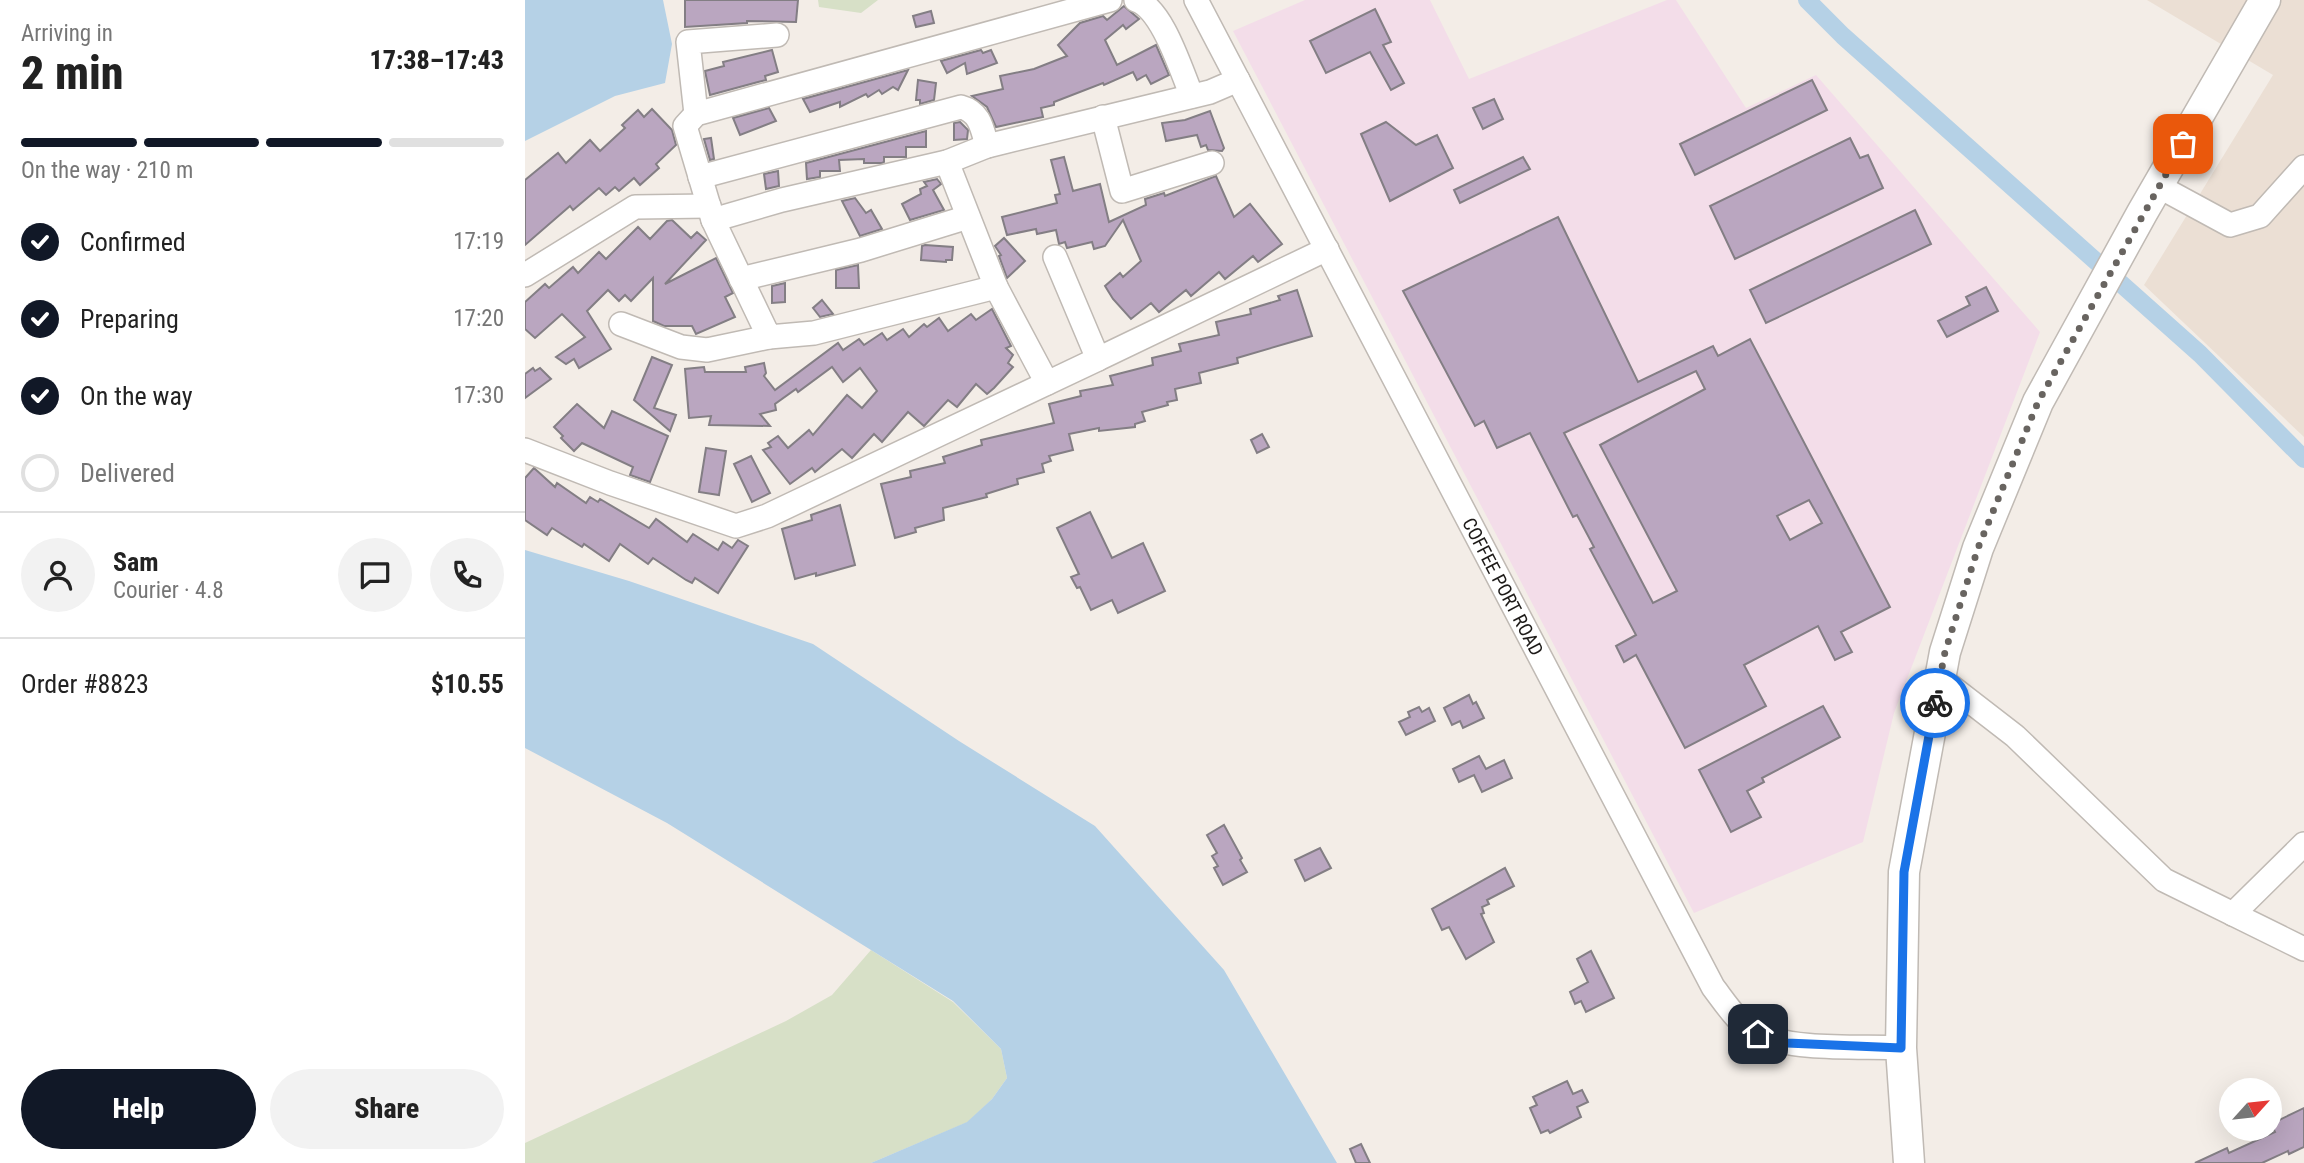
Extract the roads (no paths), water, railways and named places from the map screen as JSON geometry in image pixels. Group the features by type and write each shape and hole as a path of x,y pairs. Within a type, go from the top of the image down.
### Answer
{"main road":[{"path":"1909,1163 1901,1048 1904,872 1945,652 1978,548 2038,402 2265,0"}],"street":[{"path":"769,337 711,213 685,126 696,114 1110,0"},
{"path":"1136,0 1145,3 1163,28 1192,96"},
{"name":"COFFEE PORT ROAD","path":"1196,0 1713,987 1733,1015 1758,1034 1787,1043 1901,1048"},
{"path":"696,114 688,42 777,35"},
{"path":"525,275 635,207 711,213 782,200 947,162 987,146 1192,96 1238,80"},
{"path":"700,177 961,107 971,109 980,120 987,146"},
{"path":"1103,117 1122,191 1212,163"},
{"path":"947,162 996,287 1048,383"},
{"path":"2158,186 2230,225 2260,216 2302,175"},
{"path":"741,278 861,250 968,217"},
{"path":"525,450 610,483 736,526 767,516 1327,249"},
{"path":"1055,257 1098,359"},
{"path":"621,324 681,347 707,350 769,337 814,333 996,287"},
{"path":"1940,678 2015,736 2164,880 2304,948"},
{"path":"2233,914 2304,844"}],"water":[{"path":"525,0 663,0 672,44 665,83 615,96 525,141"},
{"path":"525,550 629,581 813,644 959,741 1095,826 1224,970 1337,1163 871,1163 967,1122 992,1099 1007,1078 1001,1049 953,1001 667,823 525,748"}],"waterway":[{"path":"1807,0 1843,36 2200,354 2304,459"}]}
